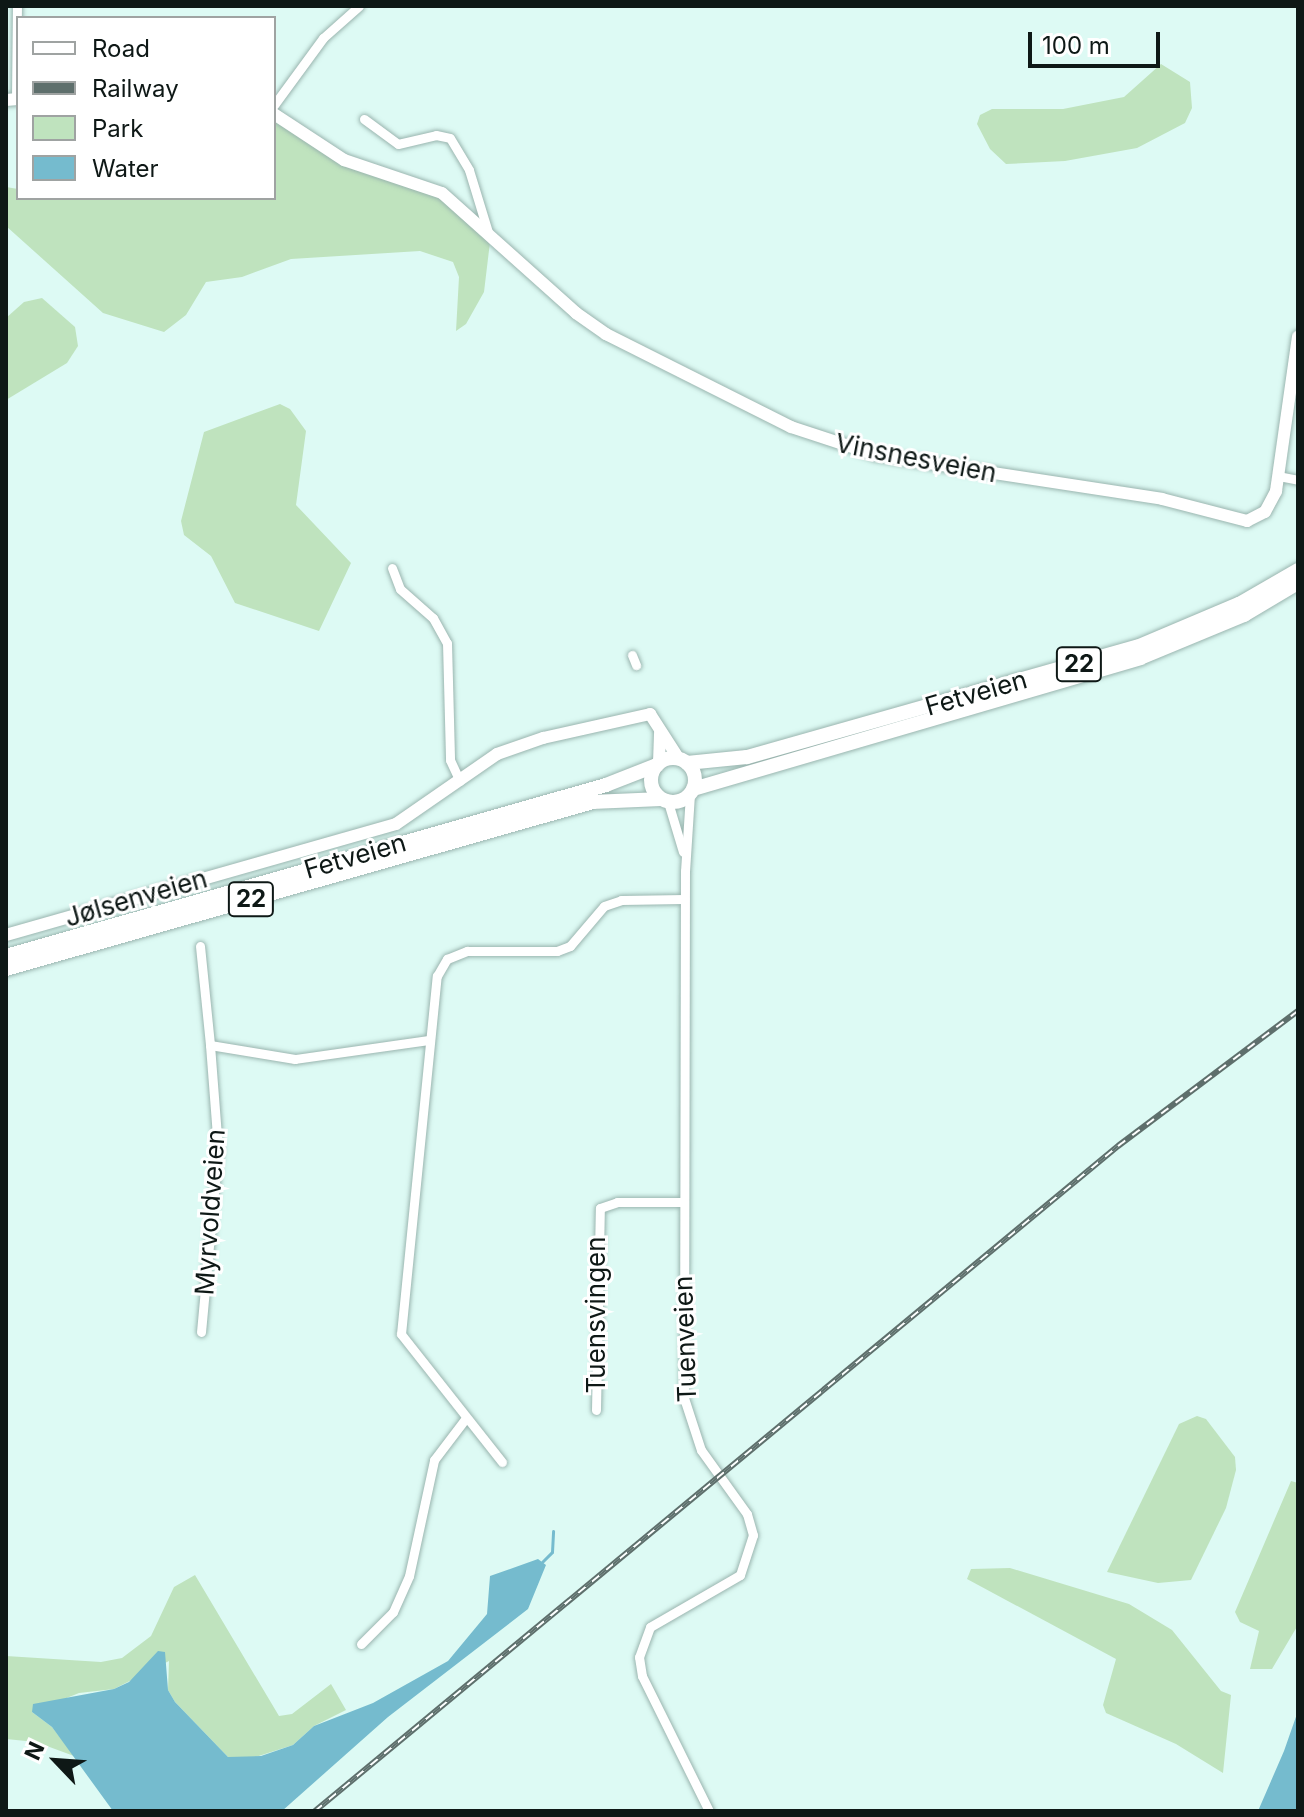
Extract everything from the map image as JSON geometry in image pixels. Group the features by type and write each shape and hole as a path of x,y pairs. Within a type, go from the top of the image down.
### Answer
{"highway":[{"name":"Fetveien","path":"683,761 747,757 1124,651 1229,609 1298,570"},
{"name":"Fetveien","path":"692,792 1140,658 1244,615 1298,583"},
{"name":"22","path":"658,764 683,761"},
{"path":"683,761 694,775 692,792"},
{"name":"Fetveien","path":"6,956 606,785 658,764"},
{"path":"658,764 651,783 664,800"},
{"name":"22","path":"664,800 692,792"},
{"name":"Fetveien","path":"6,969 593,802 664,800"}],"main road":[{"name":"Vinsnesveien","path":"276,115 344,160 442,193 596,328 730,398 841,447 1162,499 1241,522 1269,507 1278,476 1298,337"},
{"name":"Jølsenveien","path":"6,935 396,824 497,754 531,741 641,714 652,715 660,725"},
{"path":"660,725 683,761"},
{"path":"658,764 660,725"}],"street":[{"path":"276,102 323,38 359,6"},
{"path":"13,99 16,29"},
{"path":"364,119 398,144 436,135 450,138 469,170 488,232"},
{"path":"1278,476 1298,480"},
{"path":"392,568 400,589 433,618 447,643 450,760 460,781"},
{"name":"Tuenveien","path":"692,792 684,899 683,1376 688,1419 701,1450 747,1514 752,1549 731,1584 650,1627 639,1657 642,1676 709,1811"},
{"name":"Tuenveien","path":"664,800 678,823 685,871"},
{"path":"502,1462 401,1334 434,983 452,956 475,950 557,951 570,946 604,906 621,900 684,899"},
{"name":"Myrvoldveien","path":"200,946 218,1149 201,1332"},
{"path":"210,1045 295,1059 428,1040"},
{"name":"Tuensvingen","path":"596,1410 600,1208 617,1202 684,1202"},
{"path":"361,1644 393,1612 409,1576 434,1460 466,1418"}],"green space":[{"path":"1161,64 1190,82 1192,108 1185,123 1137,148 1065,161 1006,164 990,149 977,124 980,115 992,109 1063,109 1124,97"},
{"path":"276,118 343,160 448,199 490,242 484,292 466,324 456,331 459,277 453,262 420,251 291,259 242,277 206,282 186,315 164,332 103,313 6,226 6,187 16,189 16,200 276,200"},
{"path":"42,298 75,327 78,346 67,363 6,400 6,318 24,302"},
{"path":"280,404 290,409 306,431 296,505 351,563 319,631 235,603 211,556 184,535 181,521 204,432"},
{"path":"1197,1416 1206,1419 1235,1457 1236,1470 1226,1508 1191,1580 1158,1583 1107,1572 1179,1424"},
{"path":"1291,1481 1298,1483 1298,1625 1272,1669 1250,1669 1259,1631 1240,1622 1235,1612"},
{"path":"1010,1568 1129,1604 1172,1630 1221,1691 1231,1695 1223,1773 1176,1744 1106,1713 1103,1705 1116,1659 967,1579 971,1569"},
{"path":"195,1575 279,1716 292,1714 331,1684 346,1710 314,1726 293,1745 246,1760 228,1757 175,1702 168,1690 169,1661 114,1689 79,1693 32,1712 52,1727 74,1756 36,1742 6,1739 6,1656 101,1662 122,1658 151,1636 174,1587"}],"water":[{"path":"538,1559 546,1565 528,1609 388,1717 282,1811 113,1811 52,1727 32,1712 33,1704 114,1689 129,1682 158,1651 165,1652 168,1690 175,1702 228,1757 261,1756 293,1745 314,1726 373,1703 448,1661 487,1614 490,1576"},
{"path":"1298,1711 1298,1811 1258,1811 1284,1751"}],"waterway":[{"path":"542,1562 552,1552 553,1531"}],"railway":[{"path":"315,1811 1118,1146 1298,1011"}]}
